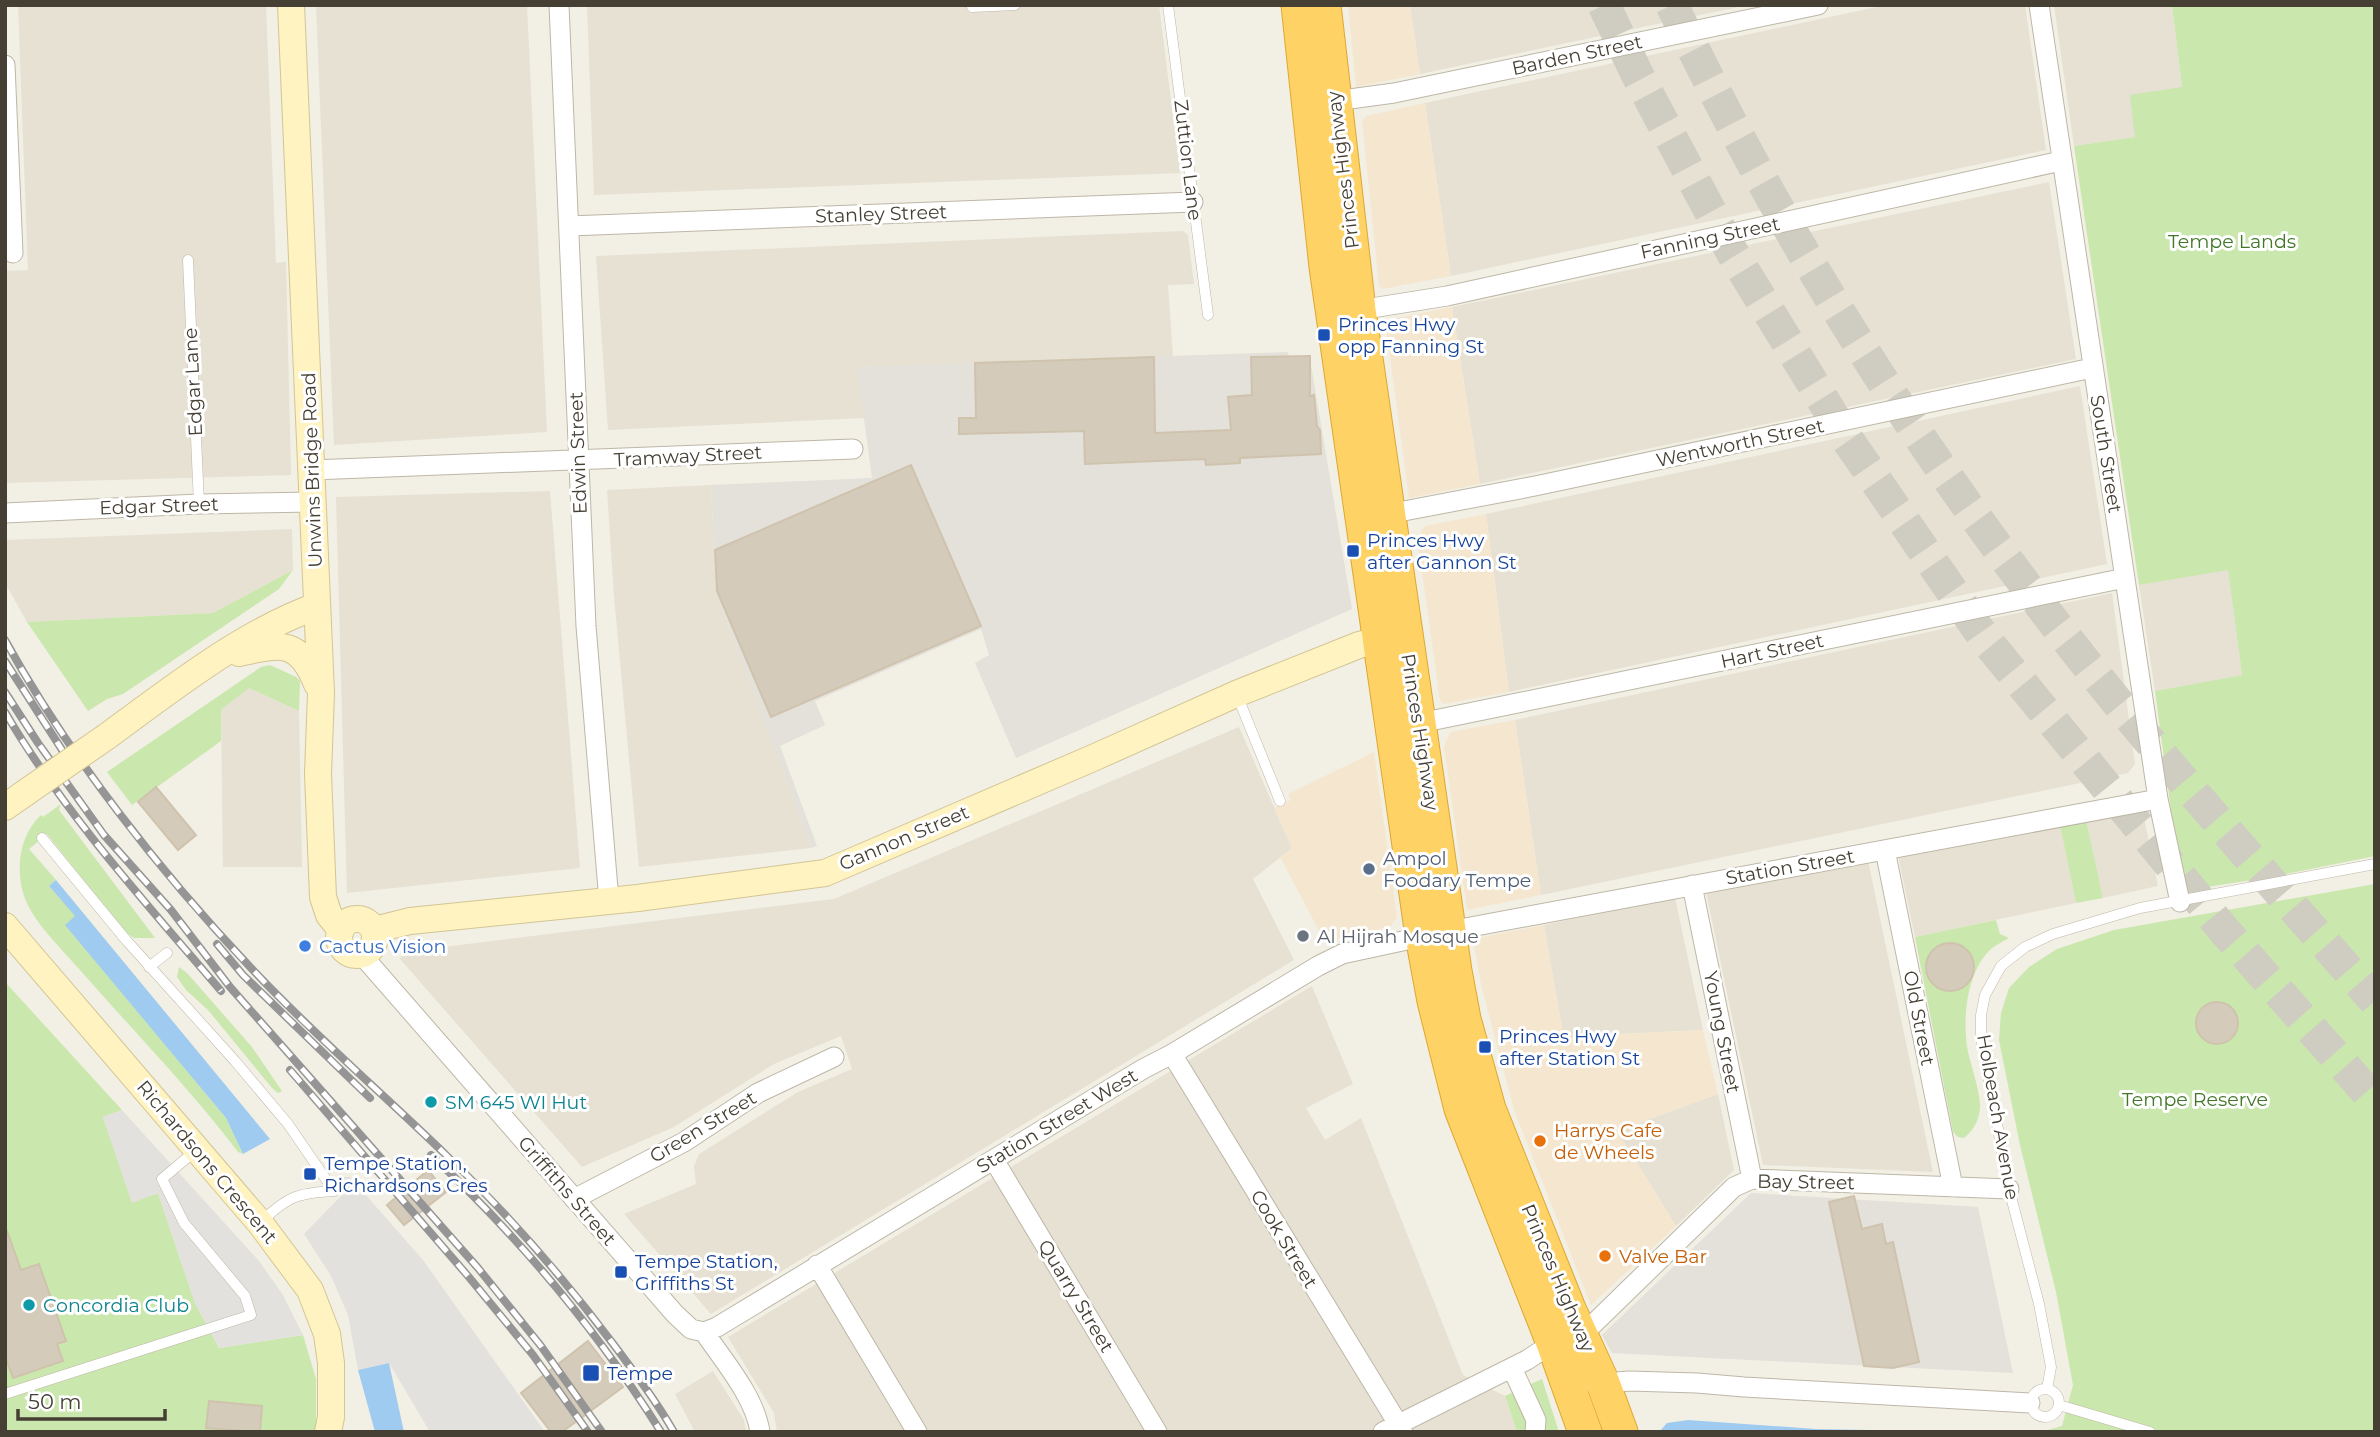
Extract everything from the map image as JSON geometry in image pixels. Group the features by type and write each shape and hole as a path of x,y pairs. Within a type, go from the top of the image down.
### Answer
{"highway":[{"name":"Princes Highway","path":"1298,5 1326,267 1393,636 1420,723 1435,934"},
{"name":"Princes Highway","path":"1324,5 1359,310 1388,514 1393,636 1387,693 1435,934 1464,1019 1489,1110 1567,1339 1568,1386 1584,1432"},
{"name":"Princes Highway","path":"1567,1339 1603,1383 1620,1432"}],"main road":[{"name":"Unwins Bridge Road","path":"292,5 317,606 320,693 318,774 323,897 329,915 341,930"},
{"path":"15,800 220,658 282,620 317,606"},
{"name":"Gannon Street","path":"373,930 410,921 609,901 825,873 1236,694 1359,645 1393,636"},
{"path":"220,658 269,647 287,648 307,661 320,693"},
{"path":"357,919 367,922 373,930 373,945 361,954 350,953 340,941 341,930 348,922 357,919"},
{"name":"Richardsons Crescent","path":"5,926 260,1223 310,1290 327,1334 331,1363 331,1417 328,1432"}],"street":[{"name":"Edwin Street","path":"559,5 586,626 609,901"},
{"name":"Barden Street","path":"1335,101 1394,93 1818,5"},
{"name":"South Street","path":"2039,5 2158,799 2186,900"},
{"path":"5,65 13,253"},
{"name":"Fanning Street","path":"1359,310 1447,296 2061,161"},
{"name":"Stanley Street","path":"569,226 1193,202"},
{"name":"Wentworth Street","path":"1388,514 1549,483 2092,368"},
{"name":"Tramway Street","path":"312,470 853,449"},
{"name":"Edgar Street","path":"5,513 313,502"},
{"name":"Hart Street","path":"1420,723 2124,578"},
{"name":"Station Street","path":"1435,934 2158,799"},
{"name":"Old Street","path":"1885,849 1953,1187"},
{"name":"Young Street","path":"1692,885 1752,1179"},
{"name":"Station Street West","path":"704,1332 716,1328 1318,966 1342,954 1435,934"},
{"name":"Griffiths Street","path":"361,954 683,1323 704,1332 748,1399 755,1412 760,1432"},
{"name":"Cook Street","path":"1172,1054 1394,1429"},
{"name":"Green Street","path":"574,1199 684,1142 758,1093 834,1057"},
{"name":"Quarry Street","path":"994,1160 1157,1432"},
{"name":"Bay Street","path":"1394,1429 1567,1339 1734,1187 1752,1179 2009,1189"},
{"path":"817,1265 917,1432"},
{"path":"1512,1368 1536,1420 1535,1432"},
{"path":"1568,1386 1629,1381 1697,1382 2030,1404"}],"lane":[{"path":"972,7 1015,5"},
{"name":"Zuttion Lane","path":"1168,5 1208,315"},
{"name":"Edgar Lane","path":"188,260 199,504"},
{"path":"1236,694 1280,801"},
{"path":"42,838 149,967 288,1124 334,1191 291,1197 260,1223"},
{"name":"Holbeach Avenue","path":"2047,1389 2051,1367 2039,1304 2009,1189 1981,1026 1986,995 2001,966 2025,947 2053,934 2140,908 2375,864"},
{"path":"149,967 167,953"},
{"path":"5,1394 251,1315 245,1296 184,1223 162,1179 196,1150"},
{"path":"2047,1389 2055,1393 2059,1405 2055,1413 2042,1418 2034,1412 2030,1404 2034,1394 2047,1389"},
{"path":"2059,1405 2150,1432"}],"shaded area":[{"path":"18,5 266,5 276,263 286,262 291,475 5,483 5,271 28,270"},
{"path":"316,5 527,5 547,432 334,445"},
{"path":"587,5 1159,5 1180,173 594,195"},
{"path":"1348,5 1410,5 1420,74 1356,87"},
{"path":"1410,5 1748,5 1420,74"},
{"path":"1886,5 2025,5 2046,150 1451,276 1425,103"},
{"path":"2054,5 2172,5 2182,87 2135,137 2074,146"},
{"path":"1425,103 1451,276 1383,289 1379,286 1362,121 1366,116"},
{"path":"2049,182 2076,359 1480,484 1452,307"},
{"path":"1183,231 1188,235 1194,284 1168,285 1173,357 858,367 864,418 608,430 596,256"},
{"path":"1452,307 1480,484 1409,498 1385,320"},
{"path":"1288,352 1289,359 1310,359 1352,609 1016,758 975,663 989,655 981,629 815,701 825,725 780,746 817,846 811,848 716,592 711,485 872,478 857,367"},
{"path":"2080,386 2107,564 1509,692 1486,514"},
{"path":"711,485 716,592 811,848 639,867 607,490"},
{"path":"550,491 580,868 347,893 336,497"},
{"path":"1486,514 1509,692 1444,704 1440,700 1417,537 1425,526"},
{"path":"292,529 293,570 213,613 27,622 5,583 5,540"},
{"path":"2228,569 2242,675 2155,691 2139,585"},
{"path":"2112,593 2135,764 2128,773 1541,895 1515,720"},
{"path":"249,688 299,711 302,867 223,867 221,710"},
{"path":"1515,720 1541,895 1467,910 1444,746 1450,732"},
{"path":"1239,727 1292,848 1253,879 1294,960 711,1314 624,1214 696,1184 694,1166 699,1154 798,1092 852,1069 841,1036 774,1064 674,1127 582,1167 400,959 403,952 834,899"},
{"path":"1374,752 1397,917 1390,927 1325,942 1280,857 1292,848 1274,808 1291,800 1288,794"},
{"path":"2140,798 2158,886 2103,898 2084,810"},
{"path":"2058,816 2076,903 1915,937 1897,851"},
{"path":"1867,856 1933,1172 1763,1165 1706,892"},
{"path":"1675,897 1703,1030 1578,1036 1564,1040 1544,925"},
{"path":"1544,925 1564,1040 1578,1036 1703,1030 1718,1094 1617,1131 1676,1226 1591,1305 1514,1110 1481,985 1473,939"},
{"path":"1312,986 1353,1084 1306,1108 1325,1140 1361,1118 1463,1375 1505,1396 1517,1432 777,1432 774,1413 728,1337"},
{"path":"1718,1094 1734,1170 1676,1226 1617,1131"},
{"path":"122,1110 259,1261 283,1295 303,1335 219,1348 195,1303 158,1193 132,1203 103,1117"},
{"path":"332,1177 350,1177 423,1260 545,1432 430,1432 389,1363 358,1370 348,1315 331,1276 304,1234 344,1193"},
{"path":"1751,1193 1978,1207 2013,1373 1612,1353 1602,1335"},
{"path":"713,1371 744,1420 746,1432 695,1432 675,1394"}],"green space":[{"name":"Tempe Lands","path":"2172,5 2375,5 2375,856 2188,890 2181,885 2155,691 2242,675 2228,570 2139,585 2074,146 2135,137 2130,95 2182,87"},
{"path":"293,570 279,589 123,694 107,699 88,711 27,622 213,613"},
{"path":"270,665 300,681 299,711 249,688 221,710 221,741 132,805 107,772 261,667"},
{"path":"61,804 59,810 155,938 134,938 124,931 47,834 29,849 56,880 49,886 76,916 66,925 226,1118 243,1154 238,1152 184,1085 49,935 30,909 21,886 22,847 26,835 41,815 43,817"},
{"path":"2084,810 2103,898 2076,903 2058,816"},
{"name":"Tempe Reserve","path":"2375,884 2375,1432 2041,1432 2062,1426 2073,1385 2056,1292 2020,1145 1999,1040 2001,1013 2009,988 2029,967 2057,949 2114,930"},
{"path":"1996,920 2000,934 2009,938 1991,949 1983,959 1976,970 1968,998 1966,1040 1980,1105 1976,1124 1964,1138 1953,1132 1915,937"},
{"path":"179,967 252,1047 282,1091 278,1093 272,1088 208,1010 186,990 177,977"},
{"path":"5,982 122,1110 103,1117 132,1202 158,1193 195,1303 219,1348 303,1335 316,1379 316,1432 5,1432"},
{"path":"1542,1379 1559,1432 1517,1432 1505,1396"}],"water":[{"path":"56,880 270,1139 243,1154 226,1118 65,925 75,916 49,886"},
{"path":"389,1363 404,1432 375,1432 358,1370"},
{"path":"1688,1420 1816,1429 1981,1432 1659,1432 1667,1423"}],"building":[{"path":"1310,356 1310,396 1314,395 1321,454 1240,458 1240,463 1206,465 1205,459 1085,464 1084,431 959,434 959,418 976,418 975,363 1154,357 1155,433 1231,430 1228,397 1252,395 1251,357"},
{"path":"911,465 981,626 771,717 717,591 715,550"},
{"path":"156,787 196,835 178,850 138,802"},
{"path":"1950,943 1967,950 1974,967 1967,984 1950,991 1933,984 1926,967 1933,950"},
{"path":"2217,1002 2232,1008 2238,1023 2232,1038 2217,1044 2202,1038 2196,1023 2202,1008"},
{"path":"428,1170 446,1192 404,1225 387,1205"},
{"path":"1854,1196 1862,1229 1882,1224 1886,1244 1893,1242 1919,1362 1893,1368 1864,1366 1829,1202"},
{"name":"Concordia Club","path":"5,1231 21,1270 39,1264 66,1341 57,1344 63,1361 13,1378 5,1356"},
{"path":"588,1341 623,1387 562,1432 551,1432 521,1393"},
{"path":"209,1401 262,1406 260,1432 206,1428"}],"tunnel":[{"path":"1604,5 1638,76 1732,252 1847,439 1985,639 2223,929 2375,1101"},
{"path":"1672,5 1767,189 1874,368 1931,454 2053,622 2118,703 2375,1001"}],"railway":[{"path":"5,640 58,727 150,853 275,993 469,1177 513,1223 595,1320 645,1387 674,1432"},
{"path":"5,661 66,756"},
{"path":"5,692 104,835 171,910 230,987 478,1268 541,1346 602,1432"},
{"path":"5,712 79,821 221,991"},
{"path":"217,944 243,975 370,1098"},
{"path":"290,1070 468,1276 533,1355 588,1432"},
{"path":"431,1155 464,1186 555,1286 610,1357 661,1432"}],"place":[{"name":"Princes Hwy opp Fanning St","path":"1324,335"},
{"name":"Princes Hwy after Gannon St","path":"1353,551"},
{"name":"Ampol Foodary Tempe","path":"1369,869"},
{"name":"Al Hijrah Mosque","path":"1303,936"},
{"name":"Cactus Vision","path":"305,946"},
{"name":"Princes Hwy after Station St","path":"1485,1047"},
{"name":"SM 645 WI Hut","path":"431,1102"},
{"name":"Harrys Cafe de Wheels","path":"1540,1141"},
{"name":"Tempe Station, Richardsons Cres","path":"310,1174"},
{"name":"Valve Bar","path":"1605,1256"},
{"name":"Tempe Station, Griffiths St","path":"621,1272"},
{"name":"Concordia Club","path":"29,1305"},
{"name":"Tempe","path":"591,1373"}]}
